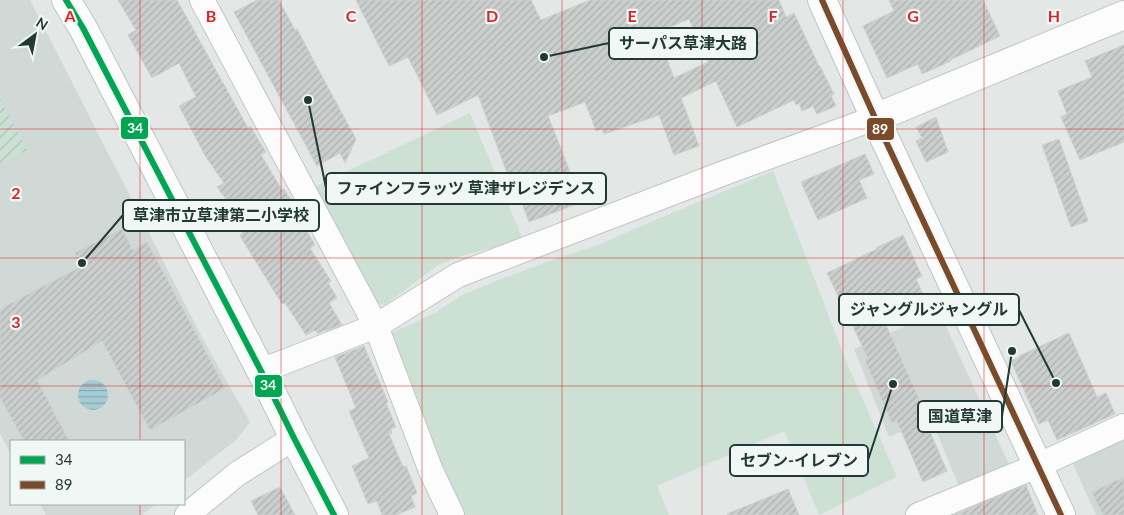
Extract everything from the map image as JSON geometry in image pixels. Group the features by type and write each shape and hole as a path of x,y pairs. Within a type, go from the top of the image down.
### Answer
{"street":[{"path":"66,0 262,371 334,515"},
{"path":"202,0 376,326 431,471 452,515"},
{"path":"822,0 1060,515"},
{"path":"262,371 376,326 458,275 724,173 875,118 1124,15"},
{"path":"918,515 1037,466 1124,426"},
{"path":"187,515 237,474 294,438"}],"shaded area":[{"path":"0,0 30,0 206,345 250,422 236,440 185,480 185,440 10,440 10,452 0,434"},
{"path":"939,311 1012,471 961,492 931,418 889,437 854,349"},
{"path":"1124,438 1124,515 1096,515 1072,462"},
{"path":"41,505 155,505 142,515 46,515"}],"green space":[{"path":"0,98 27,150 0,164"},
{"path":"470,113 523,240 461,256 438,265 385,305 370,303 310,189"},
{"path":"773,171 848,366 897,477 819,515 784,431 657,486 669,515 462,515 388,335 438,311 462,295 555,259 598,245"}],"water":[{"path":"93,380 99,381 107,389 107,401 99,409 93,410 87,409 79,401 78,395 79,389 87,381"}],"building":[{"path":"118,0 177,0 248,128 250,126 266,152 261,155 282,190 284,189 296,208 294,209 315,245 310,248 331,281 328,283 337,298 329,303 342,325 324,330 318,334 315,330 306,335 285,303 282,304 240,236 246,226 217,187 224,183 206,157 179,106 196,97 179,63 152,78 128,35 136,30"},
{"path":"257,0 279,0 295,30 297,29 356,139 345,163 340,153 317,166 304,142 234,12"},
{"path":"356,0 531,0 541,20 590,0 779,0 786,17 794,13 834,94 831,96 836,106 817,114 813,106 802,111 799,103 796,105 794,100 737,127 716,81 681,98 699,146 674,155 659,115 604,134 602,129 596,131 585,102 548,116 582,202 529,222 512,177 509,178 478,95 437,115 408,57 389,66","holes":["689,19 708,62 674,78 657,32"]},
{"path":"889,0 983,0 1000,36 922,74 918,64 887,78 863,26 894,11"},
{"path":"1124,45 1124,142 1080,160 1061,117 1067,114 1058,91 1092,77 1085,61"},
{"path":"936,117 948,152 926,162 916,141 922,138 916,127"},
{"path":"1059,139 1088,221 1071,227 1042,145"},
{"path":"865,154 874,174 859,180 867,198 818,220 801,182"},
{"path":"122,229 133,250 147,242 225,388 150,430 102,341 37,380 68,440 23,440 0,397 0,309 82,266 75,253"},
{"path":"903,235 922,276 916,279 928,305 886,325 923,408 920,409 947,471 923,482 897,421 892,423 865,360 868,358 827,273"},
{"path":"1069,333 1097,397 1106,393 1115,414 1057,440 1048,420 1039,424 1011,361"},
{"path":"364,346 388,402 386,403 396,427 391,429 392,433 389,434 403,467 406,466 417,493 411,496 415,507 396,515 382,515 377,501 368,504 352,466 369,458 349,411 356,408 335,357"},
{"path":"1124,477 1124,515 1103,515 1092,492"},
{"path":"1026,485 1038,515 954,515"},
{"path":"280,487 295,515 258,515 251,501"},
{"path":"788,489 799,515 727,515 727,514"}],"transit line":[{"name":"34","path":"66,0 83,28 334,515"},
{"name":"89","path":"822,0 875,118 1061,515"}],"place":[{"name":"サーパス草津大路","path":"544,57"},
{"name":"ファインフラッツ 草津ザレジデンス","path":"308,100"},
{"name":"草津市立草津第二小学校","path":"82,263"},
{"name":"国道草津","path":"1012,351"},
{"name":"ジャングルジャングル","path":"1056,383"},
{"name":"セブン-イレブン","path":"893,384"}]}
